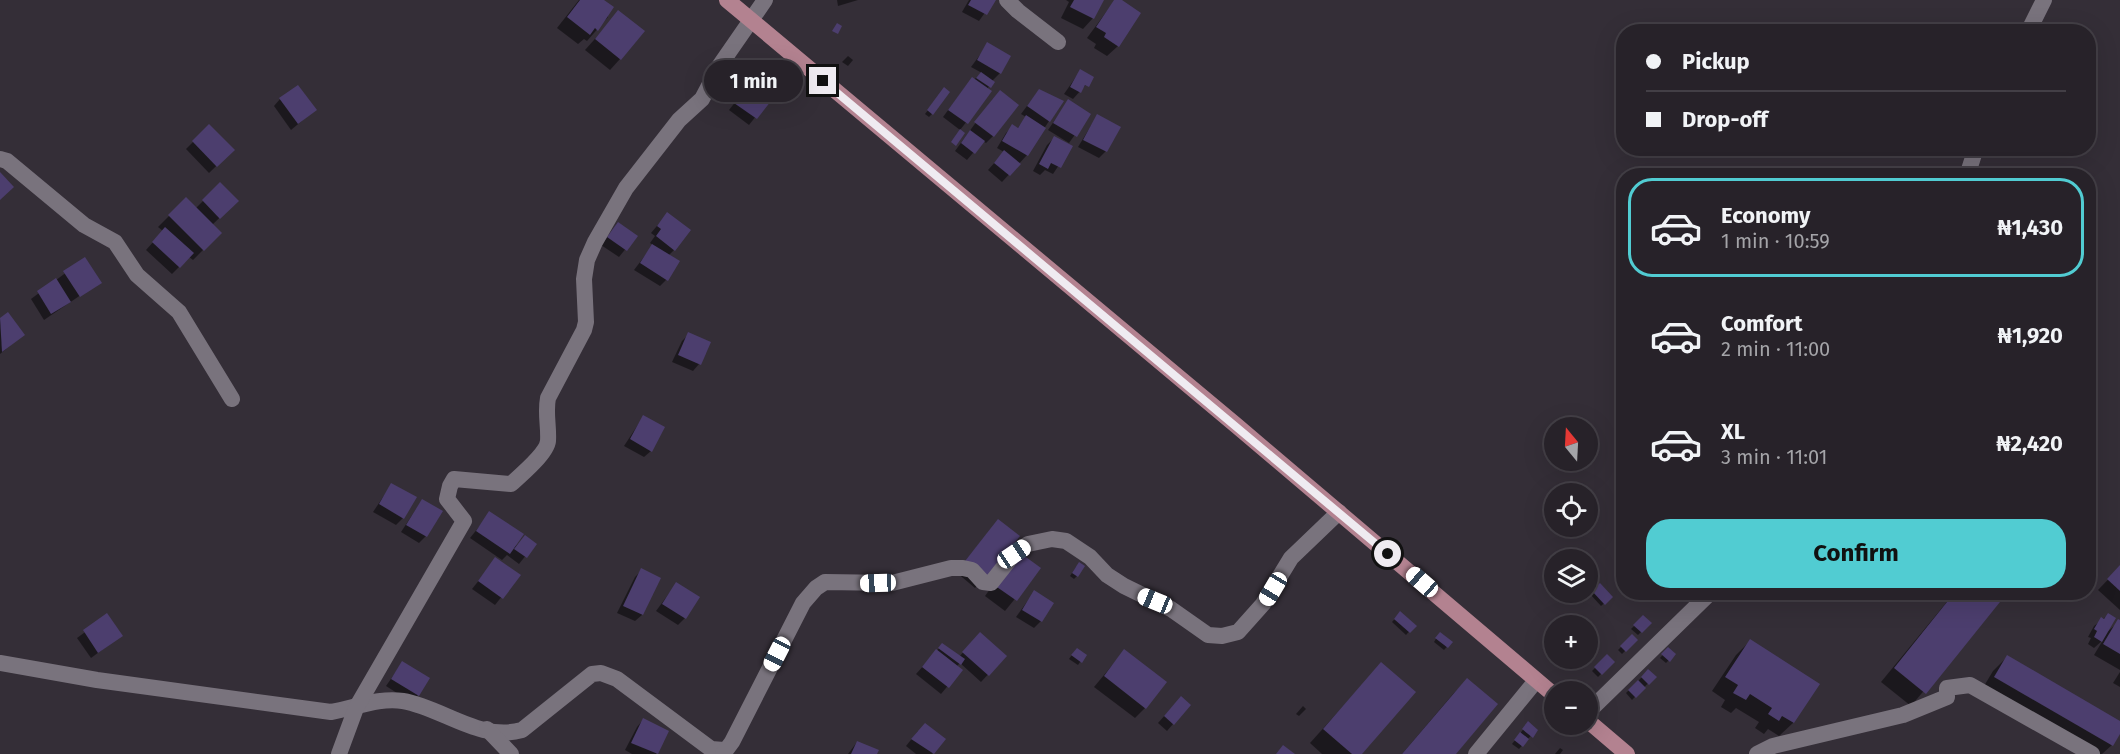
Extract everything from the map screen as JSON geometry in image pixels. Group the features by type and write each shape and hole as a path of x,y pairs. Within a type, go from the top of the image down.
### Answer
{"main road":[{"path":"727,0 1339,512 1544,688"},
{"path":"1598,729 1627,754"}],"street":[{"path":"339,754 356,708 464,521 447,499 450,486 454,479 511,484 544,450 548,443 545,411 548,398 586,322 584,279 587,260 595,242 626,188 679,120 702,99 720,65 765,0"},
{"path":"1007,0 1058,42"},
{"path":"2032,24 2044,0"},
{"path":"0,159 7,161 84,225 116,242 136,275 179,312 232,399"},
{"path":"0,663 97,681 331,712 356,708 375,701 403,700 423,706 463,725 509,733 522,730 592,674 601,673 617,679 711,748 724,752 732,742 803,603 816,588 825,582 892,583 951,568 963,568 972,570 983,582 991,583 1014,554 1028,544 1052,539 1066,541 1090,557 1107,575 1171,609 1208,635 1222,636 1238,632 1263,604 1291,558 1339,512"},
{"path":"1598,702 1703,600"},
{"path":"1476,754 1534,682"},
{"path":"1757,754 1773,746 1903,716 1947,697 1947,688 1970,686 2092,754"},
{"path":"487,729 511,754"}],"building":[{"path":"580,0 604,0 614,7 598,31 595,28 590,35 567,17"},
{"path":"971,0 996,0 987,15 968,5"},
{"path":"1074,0 1104,0 1094,19 1070,7"},
{"path":"1114,0 1122,0 1141,13 1119,47 1104,37 1106,33 1096,27"},
{"path":"618,10 645,31 621,60 595,39"},
{"path":"837,23 842,26 838,34 832,31"},
{"path":"987,42 1011,56 1001,74 977,60"},
{"path":"1080,69 1094,77 1089,87 1085,85 1081,93 1070,87"},
{"path":"981,72 995,82 991,88 976,78"},
{"path":"972,77 992,91 968,124 948,110"},
{"path":"748,84 771,101 757,119 734,103"},
{"path":"298,85 317,110 298,124 279,98"},
{"path":"944,87 950,92 933,115 927,110"},
{"path":"1039,89 1064,101 1050,122 1027,106"},
{"path":"1000,90 1019,105 994,137 974,122"},
{"path":"1068,99 1091,114 1077,137 1053,123"},
{"path":"1097,114 1121,127 1107,152 1083,140"},
{"path":"1026,115 1046,128 1028,156 1002,141 1012,124 1018,128"},
{"path":"209,124 235,150 217,167 192,141"},
{"path":"960,129 965,133 956,146 951,142"},
{"path":"970,130 985,141 975,154 961,143"},
{"path":"1054,136 1073,146 1061,168 1051,163 1048,169 1039,164"},
{"path":"1004,150 1021,164 1010,176 994,163"},
{"path":"0,172 14,187 0,200"},
{"path":"220,182 239,201 220,219 202,200"},
{"path":"186,197 222,233 204,251 168,215"},
{"path":"667,212 691,230 675,251 656,236 661,229 657,226"},
{"path":"618,222 638,236 627,251 607,237"},
{"path":"165,227 194,253 180,268 152,242"},
{"path":"652,244 680,261 668,281 640,263"},
{"path":"85,257 102,283 80,297 63,271"},
{"path":"56,278 71,302 51,314 37,291"},
{"path":"8,312 25,335 2,352 0,318"},
{"path":"688,332 711,342 701,365 678,355"},
{"path":"643,415 665,427 652,452 630,439"},
{"path":"391,483 417,497 404,519 379,504"},
{"path":"422,499 443,511 427,537 406,525"},
{"path":"489,511 524,534 510,554 476,531"},
{"path":"998,519 1020,536 987,578 965,561"},
{"path":"525,535 537,544 527,558 514,549"},
{"path":"1019,552 1041,568 1017,601 994,585"},
{"path":"495,557 521,575 503,599 478,581"},
{"path":"1079,562 1085,566 1078,577 1072,573"},
{"path":"2120,565 2120,591 2107,579"},
{"path":"641,568 661,578 643,615 623,606"},
{"path":"676,582 700,597 686,619 662,604"},
{"path":"1600,583 1613,597 1605,605 1598,598"},
{"path":"1034,590 1054,603 1042,622 1022,610"},
{"path":"1949,600 2002,600 1926,694 1894,668"},
{"path":"1400,611 1417,626 1410,633 1394,619"},
{"path":"107,613 123,636 98,653 83,630"},
{"path":"2108,613 2116,618 2102,642 2094,637 2097,631 2094,629 2101,617 2104,619"},
{"path":"1643,615 1652,623 1642,633 1633,625"},
{"path":"2118,619 2120,620 2120,654 2103,644"},
{"path":"980,632 1007,656 989,676 962,652"},
{"path":"1440,632 1453,642 1448,648 1435,638"},
{"path":"1632,634 1638,640 1626,652 1620,646"},
{"path":"1750,639 1820,684 1794,723 1782,716 1779,721 1768,714 1772,708 1750,694 1746,700 1733,693 1738,685 1725,677"},
{"path":"942,643 965,659 961,665 938,648"},
{"path":"1668,647 1676,654 1670,662 1661,654"},
{"path":"1077,648 1087,655 1082,663 1071,655"},
{"path":"936,649 963,670 949,688 922,667"},
{"path":"1124,649 1167,682 1146,709 1104,676"},
{"path":"1607,654 1615,662 1602,675 1596,669 1598,669 1598,663"},
{"path":"2007,655 2120,721 2120,734 2113,746 1994,677"},
{"path":"402,661 430,678 419,696 391,679"},
{"path":"1381,662 1416,692 1362,754 1352,754 1323,729"},
{"path":"1648,669 1657,677 1649,685 1641,677"},
{"path":"1467,678 1498,704 1456,754 1402,754"},
{"path":"1638,680 1646,688 1636,698 1628,690"},
{"path":"1181,696 1191,705 1174,725 1164,716"},
{"path":"643,718 669,731 658,754 631,743"},
{"path":"1528,721 1538,730 1533,738 1522,729"},
{"path":"925,723 946,739 934,754 911,739"},
{"path":"1520,732 1529,739 1523,747 1514,740"},
{"path":"857,741 879,750 877,754 851,754"},
{"path":"1283,745 1295,754 1276,754"}],"route":[{"path":"823,81 1388,554"}]}
